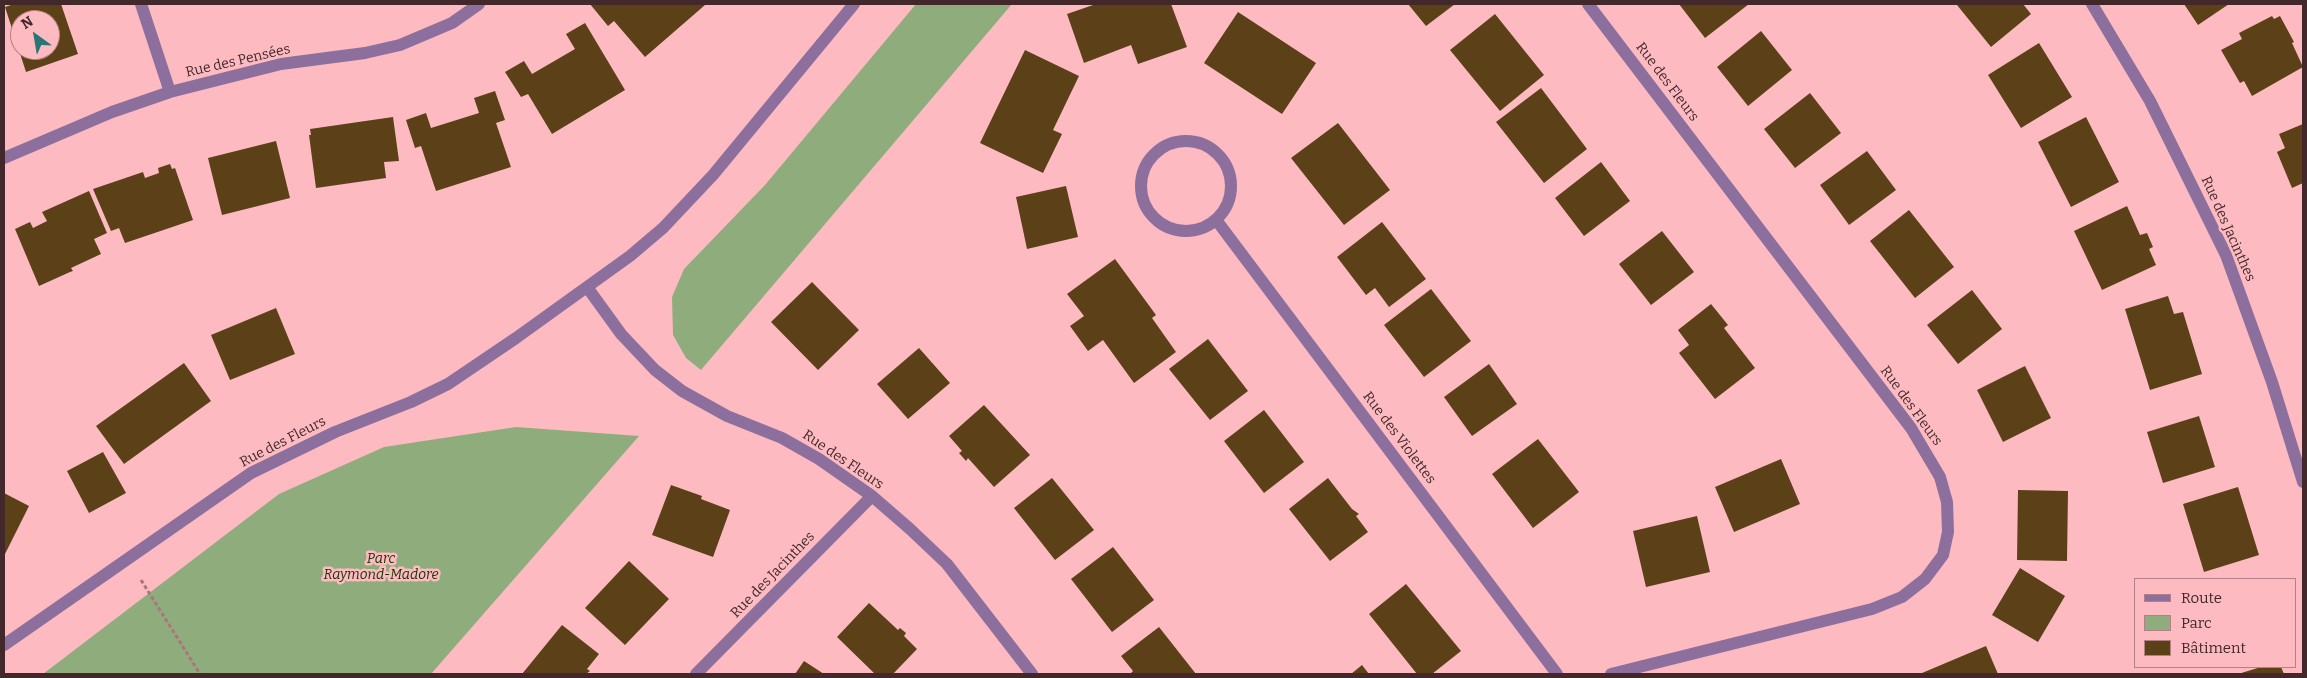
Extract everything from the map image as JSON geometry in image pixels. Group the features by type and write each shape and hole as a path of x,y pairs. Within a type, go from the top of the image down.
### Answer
{"street":[{"path":"141,4 170,92"},
{"name":"Rue des Pensées","path":"4,158 78,126 170,92 281,64 365,53 400,45 452,23 479,4"},
{"name":"Rue des Fleurs","path":"4,645 251,473 334,432 411,402 448,384 630,256 669,222 757,124 854,4"},
{"name":"Rue des Fleurs","path":"1588,4 1911,428 1940,477 1947,502 1948,532 1943,555 1925,580 1902,597 1872,609 1611,674"},
{"name":"Rue des Jacinthes","path":"2092,4 2150,101 2226,255 2272,382 2303,482"},
{"path":"1180,140 1199,142 1214,149 1228,166 1232,192 1229,202 1217,221 1196,230 1178,231 1160,224 1152,216 1143,202 1141,178 1149,160 1161,148 1180,140"},
{"name":"Rue des Violettes","path":"1217,221 1557,674"},
{"name":"Rue des Fleurs","path":"587,287 621,334 655,370 682,391 727,416 782,438 819,459 872,496 947,564 1032,674"},
{"name":"Rue des Jacinthes","path":"696,674 872,496"}],"path":[{"path":"127,559 200,674"}],"green space":[{"path":"916,4 1012,4 701,370 686,358 673,335 672,297 684,269 765,185"},
{"name":"Parc Raymond-Madore","path":"516,427 639,436 431,674 43,674 279,494 384,447"}],"building":[{"path":"14,4 61,4 78,54 26,72 22,60 60,60 60,10 10,10 10,22 5,7"},
{"path":"590,4 705,5 645,57 614,21 608,26"},
{"path":"1096,4 1171,4 1187,47 1138,64 1131,45 1084,63 1067,14"},
{"path":"1408,4 1455,4 1426,26"},
{"path":"1679,4 1749,4 1705,38"},
{"path":"2023,4 2031,14 1991,47 1957,5"},
{"path":"2184,4 2229,4 2198,25"},
{"path":"1238,12 1316,63 1282,114 1204,63"},
{"path":"1495,14 1544,75 1500,111 1450,50"},
{"path":"2272,16 2274,19 2280,16 2294,42 2292,43 2303,67 2252,96 2244,81 2240,83 2221,50 2242,39 2239,33"},
{"path":"585,23 625,90 552,134 528,94 521,97 505,72 524,61 532,74 575,49 566,34"},
{"path":"1761,31 1792,70 1748,106 1717,67"},
{"path":"2039,43 2072,97 2021,128 1988,75"},
{"path":"1025,50 1079,76 1053,130 1062,134 1043,173 980,143"},
{"path":"1541,88 1587,149 1544,183 1496,122"},
{"path":"495,91 505,120 496,123 511,167 436,191 421,146 415,148 406,120 426,113 431,128 479,113 474,98"},
{"path":"1810,93 1841,133 1795,168 1764,129"},
{"path":"393,117 399,161 384,162 386,178 316,188 309,135 311,135 310,129"},
{"path":"2086,117 2119,182 2071,207 2038,142"},
{"path":"1338,123 1390,190 1344,225 1291,158"},
{"path":"2303,124 2303,183 2292,188 2277,152 2285,148 2279,134"},
{"path":"276,141 290,198 222,215 208,158"},
{"path":"1867,151 1896,190 1849,225 1820,185"},
{"path":"1601,162 1630,201 1584,236 1555,198"},
{"path":"170,164 172,169 175,168 193,220 125,243 119,228 111,231 93,189 143,172 145,178 159,173 158,168"},
{"path":"1066,186 1078,237 1027,249 1016,197"},
{"path":"89,191 107,233 94,239 101,254 71,268 73,271 39,286 15,229 30,222 33,228 47,221 42,212"},
{"path":"2127,206 2140,235 2147,233 2153,247 2149,249 2156,265 2102,290 2074,231"},
{"path":"1909,210 1954,267 1915,298 1870,241"},
{"path":"1382,222 1426,279 1389,307 1375,288 1366,295 1337,257"},
{"path":"1662,231 1694,272 1651,305 1619,264"},
{"path":"1115,259 1156,315 1152,318 1176,352 1134,383 1103,340 1088,351 1070,326 1084,316 1067,294"},
{"path":"812,282 859,330 818,370 771,322"},
{"path":"1431,289 1471,341 1424,377 1384,325"},
{"path":"1972,290 2002,329 1958,364 1927,325"},
{"path":"2168,296 2174,314 2183,312 2202,374 2150,390 2125,309"},
{"path":"1711,304 1728,325 1724,328 1755,368 1715,399 1679,353 1689,345 1678,330"},
{"path":"276,308 295,354 230,380 211,335"},
{"path":"1208,339 1248,391 1210,420 1169,369"},
{"path":"919,348 950,383 908,419 877,384"},
{"path":"184,363 211,401 124,464 96,426"},
{"path":"1489,364 1517,404 1472,436 1444,397"},
{"path":"2025,366 2051,418 2003,442 1977,390"},
{"path":"984,405 1030,455 994,487 968,458 966,461 959,453 962,451 949,436"},
{"path":"1264,410 1304,462 1264,493 1224,441"},
{"path":"2199,416 2215,467 2163,483 2147,432"},
{"path":"1538,439 1579,492 1533,528 1492,474"},
{"path":"103,452 126,493 89,513 67,471"},
{"path":"1781,459 1800,504 1734,532 1715,487"},
{"path":"1052,478 1094,530 1055,560 1014,508"},
{"path":"1328,478 1352,509 1359,514 1356,516 1368,532 1330,561 1289,509"},
{"path":"671,485 702,496 701,499 730,510 713,557 652,535"},
{"path":"2238,487 2259,555 2204,572 2183,504"},
{"path":"2018,490 2068,491 2067,561 2017,560"},
{"path":"4,493 29,506 4,556"},
{"path":"1697,516 1710,572 1646,587 1633,531"},
{"path":"1113,547 1154,600 1112,632 1071,579"},
{"path":"629,561 669,599 625,645 585,608"},
{"path":"2020,568 2065,596 2038,642 1992,615"},
{"path":"1406,584 1461,651 1432,674 1417,674 1369,614"},
{"path":"869,603 898,630 900,628 906,633 904,636 917,649 893,674 875,674 837,637"},
{"path":"562,625 599,654 587,669 590,671 586,674 522,674"},
{"path":"1159,627 1196,674 1130,674 1133,671 1121,656"},
{"path":"1986,646 1998,674 1922,673"},
{"path":"804,661 824,674 795,674"},
{"path":"1362,665 1369,674 1351,674"},
{"path":"2258,668 2281,668 2284,674 2238,674"}]}
